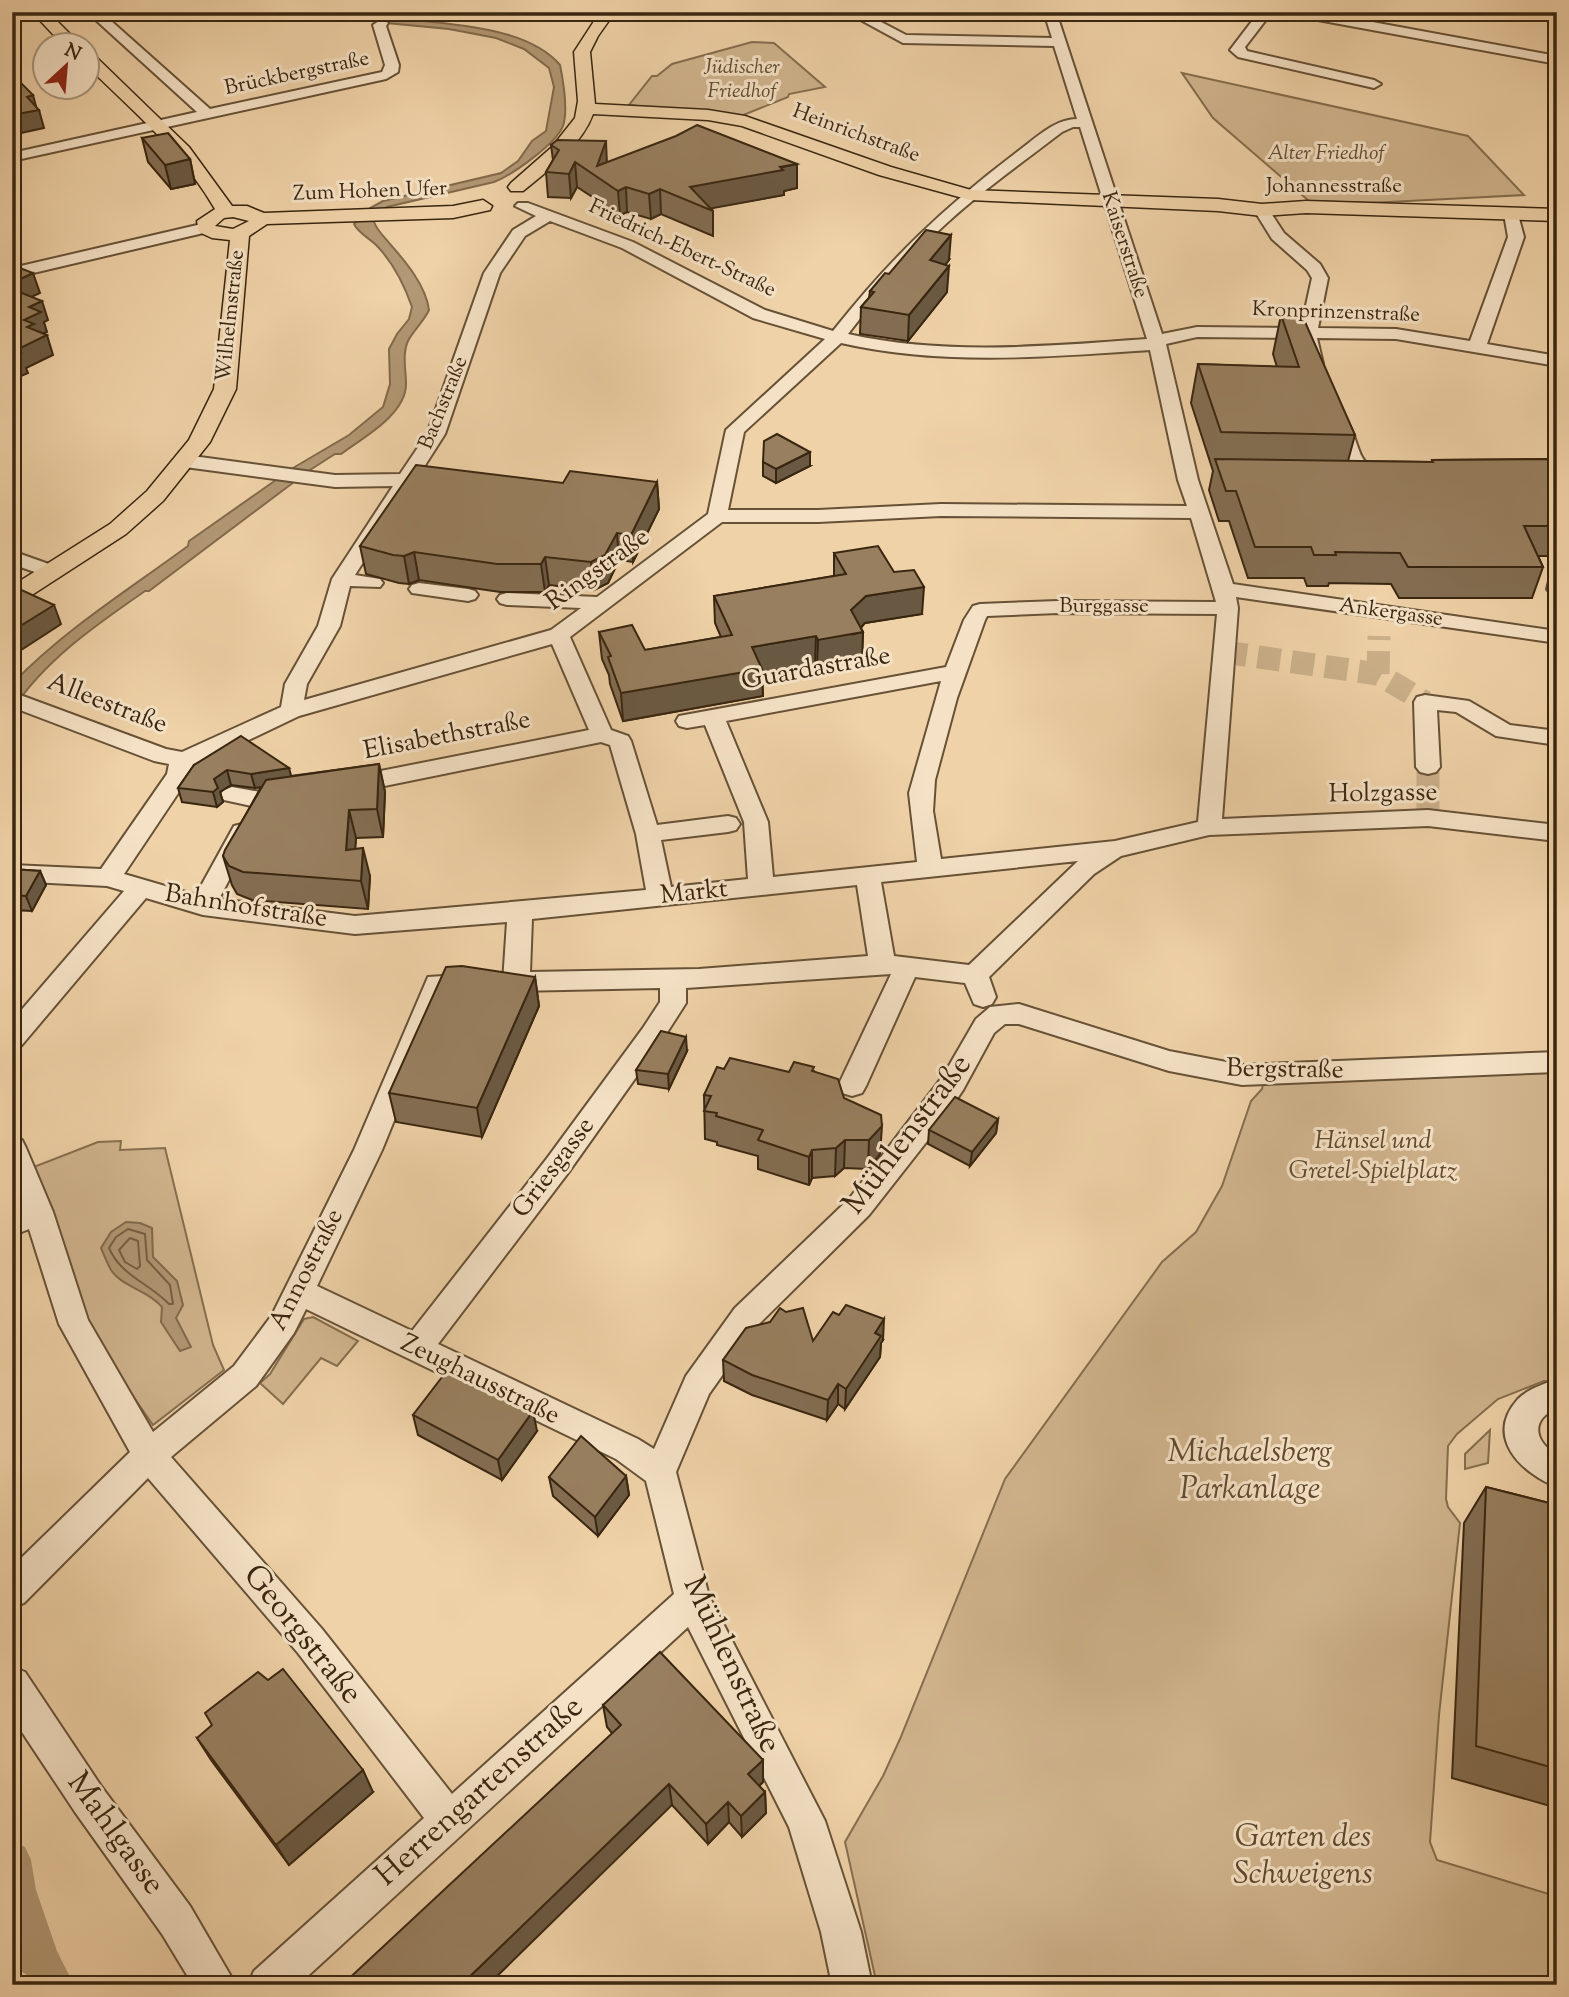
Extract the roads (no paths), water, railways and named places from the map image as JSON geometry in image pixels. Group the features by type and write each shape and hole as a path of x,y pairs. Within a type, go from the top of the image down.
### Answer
{"main road":[{"path":"39,12 60,32"},
{"path":"503,188 528,191 533,197 502,208 478,197 503,188 569,137 587,109 581,58 588,39 608,12"},
{"name":"Wilhelmstraße","path":"102,71 158,125 199,170 226,212"},
{"name":"Heinrichstraße","path":"587,109 695,114 745,121 885,170 970,195 1111,202"},
{"name":"Johannesstraße","path":"1111,202 1262,210 1289,206 1337,205 1557,215"},
{"name":"Zum Hohen Ufer","path":"226,212 247,212 260,219 502,208"},
{"path":"226,212 206,220 206,228 223,234 240,233 253,228 260,219"},
{"name":"Wilhelmstraße","path":"12,597 118,529 155,496 202,436 225,389 240,233"}],"street":[{"path":"93,12 208,115"},
{"path":"852,12 903,39 1060,42"},
{"name":"Kaiserstraße","path":"1051,12 1156,342 1188,481 1226,598 1209,827"},
{"path":"1266,12 1237,50 1243,54 1374,84"},
{"path":"1296,12 1337,16 1557,60"},
{"name":"Brückbergstraße","path":"12,157 386,75 391,72 392,65 379,25 382,23"},
{"path":"1085,123 1071,123 1057,129 970,195 920,240 878,285 837,337 735,430 717,516 818,516 941,510 1198,512"},
{"name":"Friedrich-Ebert-Straße","path":"502,208 549,215 574,223 639,250 758,313 837,337 910,349 1012,352 1156,342"},
{"path":"1262,210 1278,236 1314,267 1320,278 1307,334 1308,347 1322,383"},
{"path":"1478,347 1516,237 1512,214"},
{"name":"Bachstraße","path":"291,711 296,684 329,625 342,579 436,434 492,273 519,233 549,215"},
{"path":"12,273 206,228"},
{"name":"Kronprinzenstraße","path":"1156,342 1197,332 1396,334 1557,361"},
{"path":"1332,408 1358,468 1367,476 1398,482"},
{"path":"185,461 335,481 408,480"},
{"path":"1346,484 1367,476"},
{"path":"1188,481 1215,481"},
{"name":"Ringstraße","path":"181,767 198,755 291,711 559,635 717,516"},
{"path":"12,556 53,572"},
{"path":"342,579 373,583"},
{"path":"1557,581 1557,589"},
{"path":"419,589 468,596"},
{"name":"Burggasse","path":"955,672 972,621 980,610 1226,598"},
{"name":"Ankergasse","path":"1226,598 1378,612 1557,637"},
{"path":"507,599 602,603"},
{"path":"1378,612 1379,636"},
{"path":"559,635 602,735 620,741 648,834 660,897"},
{"path":"930,868 921,792 955,672"},
{"name":"Guardastraße","path":"687,720 955,672"},
{"name":"Alleestraße","path":"17,700 162,756 181,767"},
{"path":"1428,767 1424,702 1461,706 1504,732 1557,738"},
{"path":"712,715 756,822 761,886"},
{"name":"Elisabethstraße","path":"232,795 261,800 602,735"},
{"path":"107,878 120,863 181,767 204,780"},
{"path":"203,906 261,800"},
{"name":"Holzgasse","path":"1209,827 1428,818 1557,833"},
{"path":"648,834 728,824"},
{"name":"Markt","path":"440,919 930,868 996,856 1115,849 1209,827"},
{"name":"Markt","path":"981,999 1085,869 1115,849"},
{"name":"Bahnhofstraße","path":"12,873 107,878 203,906 355,925 440,919"},
{"path":"852,1086 895,965 867,875"},
{"path":"12,1039 139,889"},
{"path":"520,912 516,982 673,979 711,988 895,965 981,999"},
{"name":"Griesgasse","path":"416,1349 558,1165 652,1035 673,1003 673,979"},
{"name":"Annostraße","path":"12,1591 149,1455 245,1376 283,1324 368,1150 437,984 516,982"},
{"name":"Bergstraße","path":"981,999 999,1014 1019,1014 1169,1061 1242,1075 1557,1062"},
{"name":"Mühlenstraße","path":"852,1985 841,1932 806,1821 693,1600 660,1472 697,1386 746,1317 859,1207 953,1083 981,999"},
{"path":"12,1148 25,1218 74,1324 149,1455"},
{"name":"Zeughausstraße","path":"298,1291 626,1449 660,1472"},
{"path":"1557,1393 1538,1399 1523,1413 1520,1436 1532,1458 1557,1472"},
{"name":"Georgstraße","path":"149,1455 310,1641 449,1819"},
{"name":"Herrengartenstraße","path":"268,1985 693,1600"},
{"name":"Mahlgasse","path":"12,1685 88,1798 176,1920 216,1985"}],"water":[{"path":"336,12 460,25 506,34 527,42 560,65 565,104 563,126 543,150 502,178 387,207 374,222 414,275 424,292 429,310 406,346 404,395 391,416 341,454 335,454 310,470 149,591 145,591 90,630 40,675 12,710 12,684 53,646 188,546 189,541 293,468 349,435 383,407 390,384 389,349 409,319 412,307 389,260 354,224 370,208 383,201 501,173 518,161 532,141 546,131 554,87 549,68 524,49 496,38 449,29 386,23"},
{"path":"126,1222 140,1223 152,1228 153,1257 177,1281 183,1305 176,1318 191,1347 180,1351 161,1322 162,1307 150,1296 122,1281 110,1267 101,1248 111,1232"}],"waterway":[{"path":"12,1860 17,1890 40,1960"},
{"path":"12,1947 40,1960"},
{"path":"40,1960 54,1985"}],"tunnel":[{"path":"1378,674 1379,636"},
{"path":"1224,652 1378,674"},
{"path":"1378,674 1425,702"},
{"path":"1428,767 1428,818"}],"park label":[{"name":"Jüdischer Friedhof","path":"742,80"},
{"name":"Alter Friedhof","path":"1326,154"},
{"name":"Hänsel und Gretel-Spielplatz","path":"1373,1156"},
{"name":"Michaelsberg Parkanlage","path":"1250,1472"},
{"name":"Garten des Schweigens","path":"1303,1856"}]}
